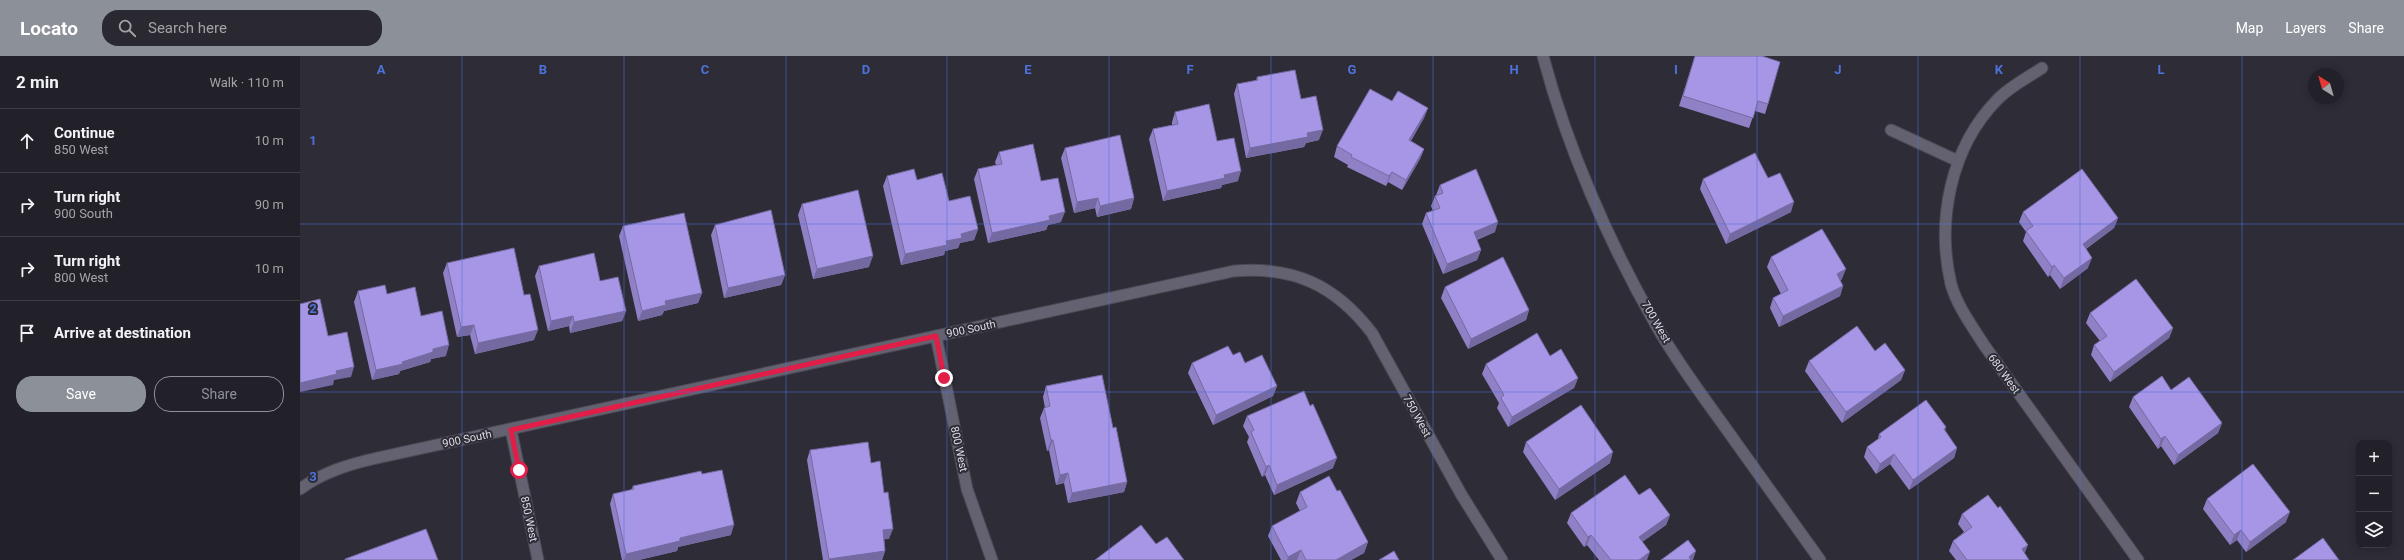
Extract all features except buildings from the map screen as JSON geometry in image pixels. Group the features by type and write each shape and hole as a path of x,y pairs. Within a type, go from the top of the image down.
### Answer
{"street":[{"name":"700 West","path":"1543,56 1565,127 1590,188 1616,250 1656,326 1705,400 1820,560"},
{"name":"680 West","path":"2042,68 1998,99 1979,121 1958,161 1948,199 1945,227 1946,257 1952,285 1963,311 1988,352 2138,560"},
{"path":"1891,130 1958,161"},
{"name":"900 South","path":"300,488 320,476 348,465 1234,271 1256,269 1277,271 1298,276 1318,284"},
{"name":"750 West","path":"1318,284 1339,297 1357,313 1372,333 1449,474 1502,560"},
{"name":"800 West","path":"936,336 967,489 992,560"},
{"name":"850 West","path":"511,430 538,560"}],"route":[{"path":"519,470 511,430 936,336 944,378"}]}
